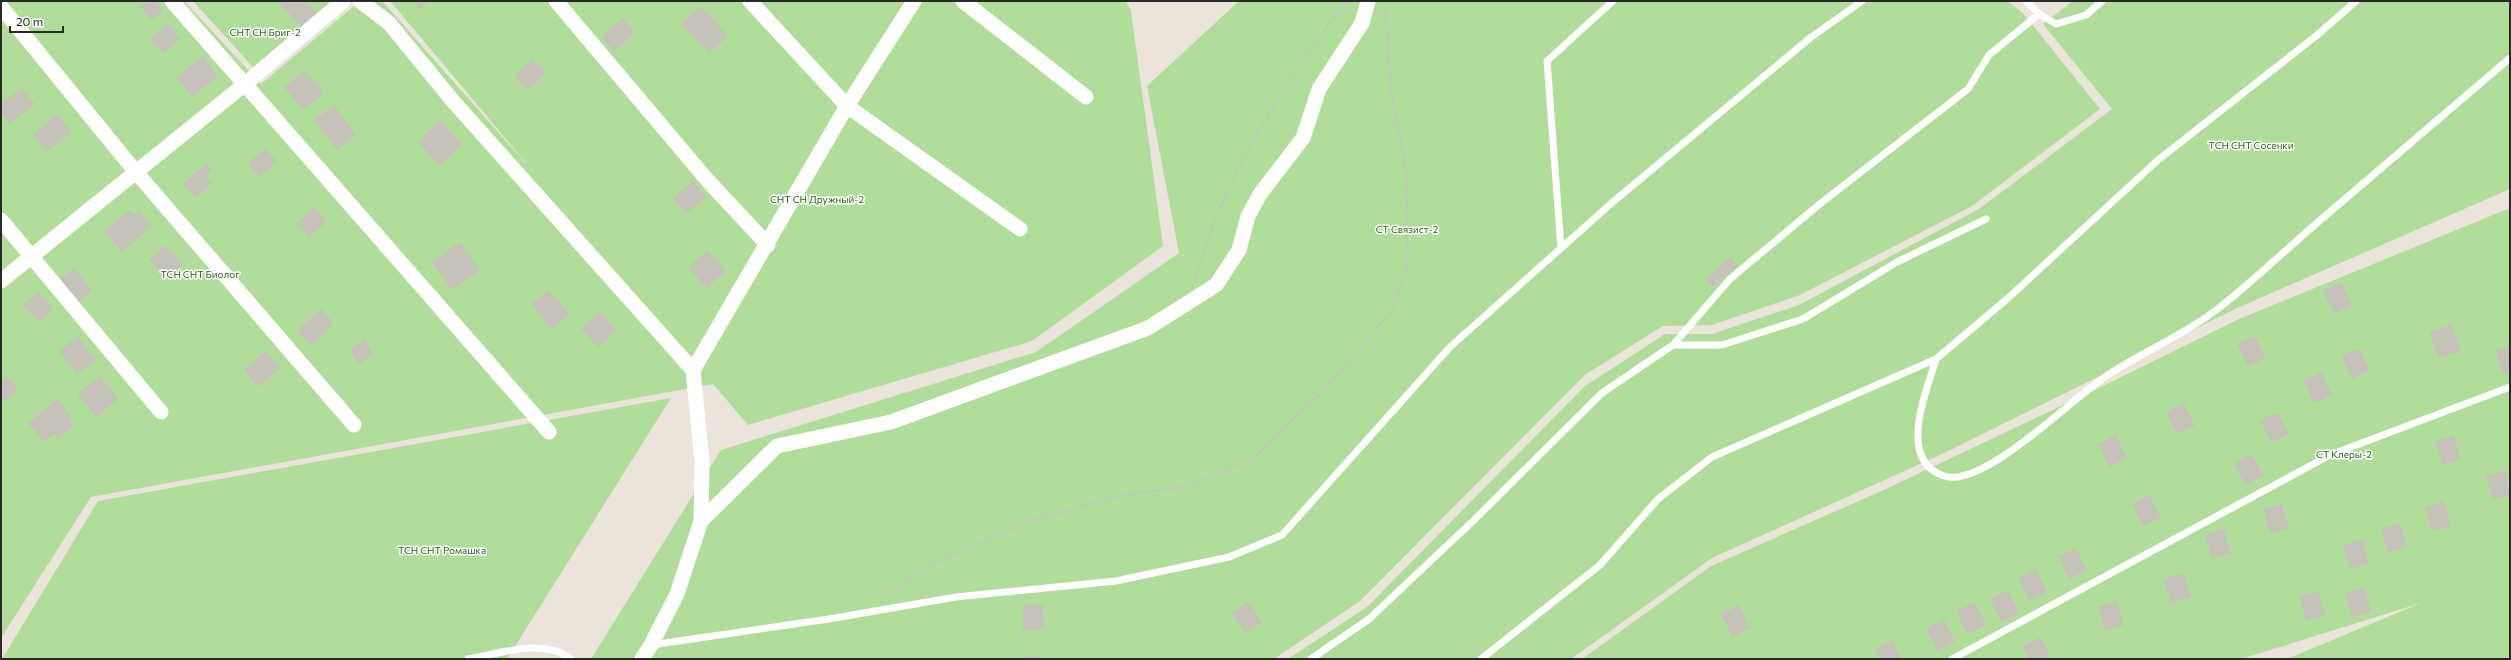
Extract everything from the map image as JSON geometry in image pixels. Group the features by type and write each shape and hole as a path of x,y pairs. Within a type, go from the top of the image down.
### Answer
{"street":[{"path":"7,1 1,8 135,171 354,425"},
{"path":"172,1 549,432"},
{"path":"1,281 31,258 135,171 245,84 343,1"},
{"path":"360,1 389,23 452,100 694,370"},
{"path":"556,1 709,182 768,245"},
{"path":"750,1 847,106 1020,229"},
{"path":"642,659 651,645 677,594 701,522 702,462 694,370 768,245 847,106 914,1"},
{"path":"963,1 1086,97"},
{"path":"701,522 777,446 891,422 1148,328 1187,305 1216,285 1239,250 1248,216 1260,194 1303,138 1319,89 1362,23 1368,1"},
{"path":"1,220 31,258 161,412"}],"lane":[{"path":"1561,248 1547,61 1613,1"},
{"path":"651,645 829,619 956,597 1116,581 1229,557 1282,535 1450,347 1614,201 1810,38 1862,1"},
{"path":"2026,1 2039,14 2056,24 2086,15 2102,1"},
{"path":"1480,659 1600,565 1658,499 1712,457 1936,359 2007,299 2158,160 2316,36 2356,1"},
{"path":"1312,659 1369,619 1473,520 1602,393 1673,346 1730,280 1820,203 1968,89 1988,55 2039,14"},
{"path":"1936,359 1917,427 1917,442 1922,456 1932,468 1945,476 1960,476 1999,460 2102,379 2214,312 2510,58"},
{"path":"1673,346 1722,345 1803,319 1897,262 1986,219"},
{"path":"1952,659 2330,455 2510,387"},
{"path":"468,659 538,647 562,652 571,659"}],"path":[{"path":"1187,305 1203,249 1242,157 1323,32 1347,1"},
{"path":"884,597 934,563 1028,522 1122,495 1185,487 1252,459 1328,386 1391,312 1408,262 1406,172 1391,90 1385,1"}],"green space":[{"path":"1,1 184,1 261,84 360,1 382,1 537,176 390,1 1126,1 1131,11 1163,246 1032,341 748,425 713,384 91,497 1,638"},
{"name":"СНТ СН Бриг-2","path":"193,1 351,1 262,77"},
{"name":"СТ Связист-2","path":"1239,1 2007,1 2023,13 2100,109 1972,206 1800,295 1712,325 1663,326 1586,374 1360,601 1274,659 591,659 721,450 1036,352 1179,253 1147,86"},
{"name":"ТСН СНТ Сосенки","path":"2073,1 2510,1 2510,189 2235,309 1942,454 1712,558 1571,659 1288,659 1368,606 1585,386 1665,334 1712,334 1799,305 1979,209 2112,109 2043,24"},
{"name":"СТ Клеры-2","path":"2510,208 2510,659 2287,659 2421,603 2241,659 1582,659 1711,566 1886,489 2105,385 2239,319"},
{"name":"ТСН СНТ Ромашка","path":"671,398 507,659 2,659 98,501"}],"building":[{"path":"145,1 156,1 163,11 151,20 139,5"},
{"path":"277,1 304,1 317,14 302,27"},
{"path":"413,1 429,1 420,9"},
{"path":"701,6 728,36 709,53 681,24"},
{"path":"622,18 635,32 614,51 601,37"},
{"path":"168,24 180,39 163,53 150,38"},
{"path":"203,56 218,76 192,97 176,77"},
{"path":"533,59 546,74 527,90 514,75"},
{"path":"305,70 324,93 303,110 284,87"},
{"path":"22,88 35,104 10,124 1,113 1,104"},
{"path":"334,105 356,134 337,150 314,120"},
{"path":"58,114 72,132 46,152 33,134"},
{"path":"440,121 462,144 440,166 418,142"},
{"path":"265,148 277,161 259,177 248,163"},
{"path":"206,163 212,170 206,176 212,183 196,198 183,184"},
{"path":"693,181 706,197 686,214 673,198"},
{"path":"314,207 327,221 309,238 296,224"},
{"path":"130,210 134,214 139,210 152,226 122,252 105,231"},
{"path":"460,242 480,270 452,290 432,262"},
{"path":"165,245 183,264 167,279 149,260"},
{"path":"707,250 726,270 707,288 688,268"},
{"path":"1731,257 1738,266 1713,287 1705,279"},
{"path":"75,268 92,291 78,302 60,279"},
{"path":"2341,282 2352,305 2334,314 2323,291"},
{"path":"549,290 570,315 551,329 532,304"},
{"path":"38,292 53,309 39,322 23,305"},
{"path":"321,309 334,323 311,345 297,331"},
{"path":"599,312 616,330 598,347 581,329"},
{"path":"2452,324 2461,351 2439,359 2429,332"},
{"path":"78,336 96,360 77,374 59,351"},
{"path":"2255,336 2266,358 2248,367 2237,344"},
{"path":"365,339 374,354 359,364 350,349"},
{"path":"2510,346 2510,372 2503,374 2495,350"},
{"path":"2359,348 2370,370 2352,379 2341,356"},
{"path":"266,351 280,368 258,387 244,370"},
{"path":"2322,372 2332,395 2314,404 2304,381"},
{"path":"7,376 18,390 3,403 1,381"},
{"path":"100,376 119,399 96,417 77,394"},
{"path":"58,399 71,416 68,418 74,426 58,439 54,434 44,442 28,423"},
{"path":"2184,403 2195,426 2177,434 2166,412"},
{"path":"2278,412 2289,434 2271,443 2260,420"},
{"path":"2116,435 2127,458 2109,467 2098,444"},
{"path":"2454,435 2461,459 2442,465 2435,441"},
{"path":"2252,454 2263,476 2245,485 2234,463"},
{"path":"2505,470 2510,495 2493,500 2486,476"},
{"path":"2150,495 2161,518 2143,527 2132,504"},
{"path":"2444,501 2451,526 2432,531 2425,507"},
{"path":"2282,504 2289,528 2270,534 2263,509"},
{"path":"2400,523 2407,547 2388,553 2381,529"},
{"path":"2224,529 2231,553 2212,559 2205,535"},
{"path":"2362,539 2369,563 2350,569 2343,545"},
{"path":"2076,548 2087,570 2069,579 2058,556"},
{"path":"2036,569 2047,592 2029,601 2018,578"},
{"path":"2184,573 2191,597 2171,603 2164,579"},
{"path":"2364,587 2371,612 2352,617 2345,593"},
{"path":"2008,590 2019,613 2001,622 1990,599"},
{"path":"2318,591 2326,615 2306,621 2299,596"},
{"path":"1249,601 1262,623 1245,633 1232,612"},
{"path":"2117,601 2124,625 2105,631 2098,607"},
{"path":"1975,602 1986,625 1967,634 1956,611"},
{"path":"1043,604 1044,630 1023,630 1023,605"},
{"path":"1739,605 1750,628 1732,637 1721,614"},
{"path":"1944,619 1955,642 1937,651 1926,628"},
{"path":"2041,637 2051,659 2029,659 2023,646"},
{"path":"1893,641 1901,659 1879,659 1875,649"},
{"path":"1022,656 1042,656 1042,659 1022,659"}],"park label":[{"name":"СНТ СН Дружный-2","path":"817,199"},
{"name":"ТСН СНТ Биолог","path":"200,274"}]}
